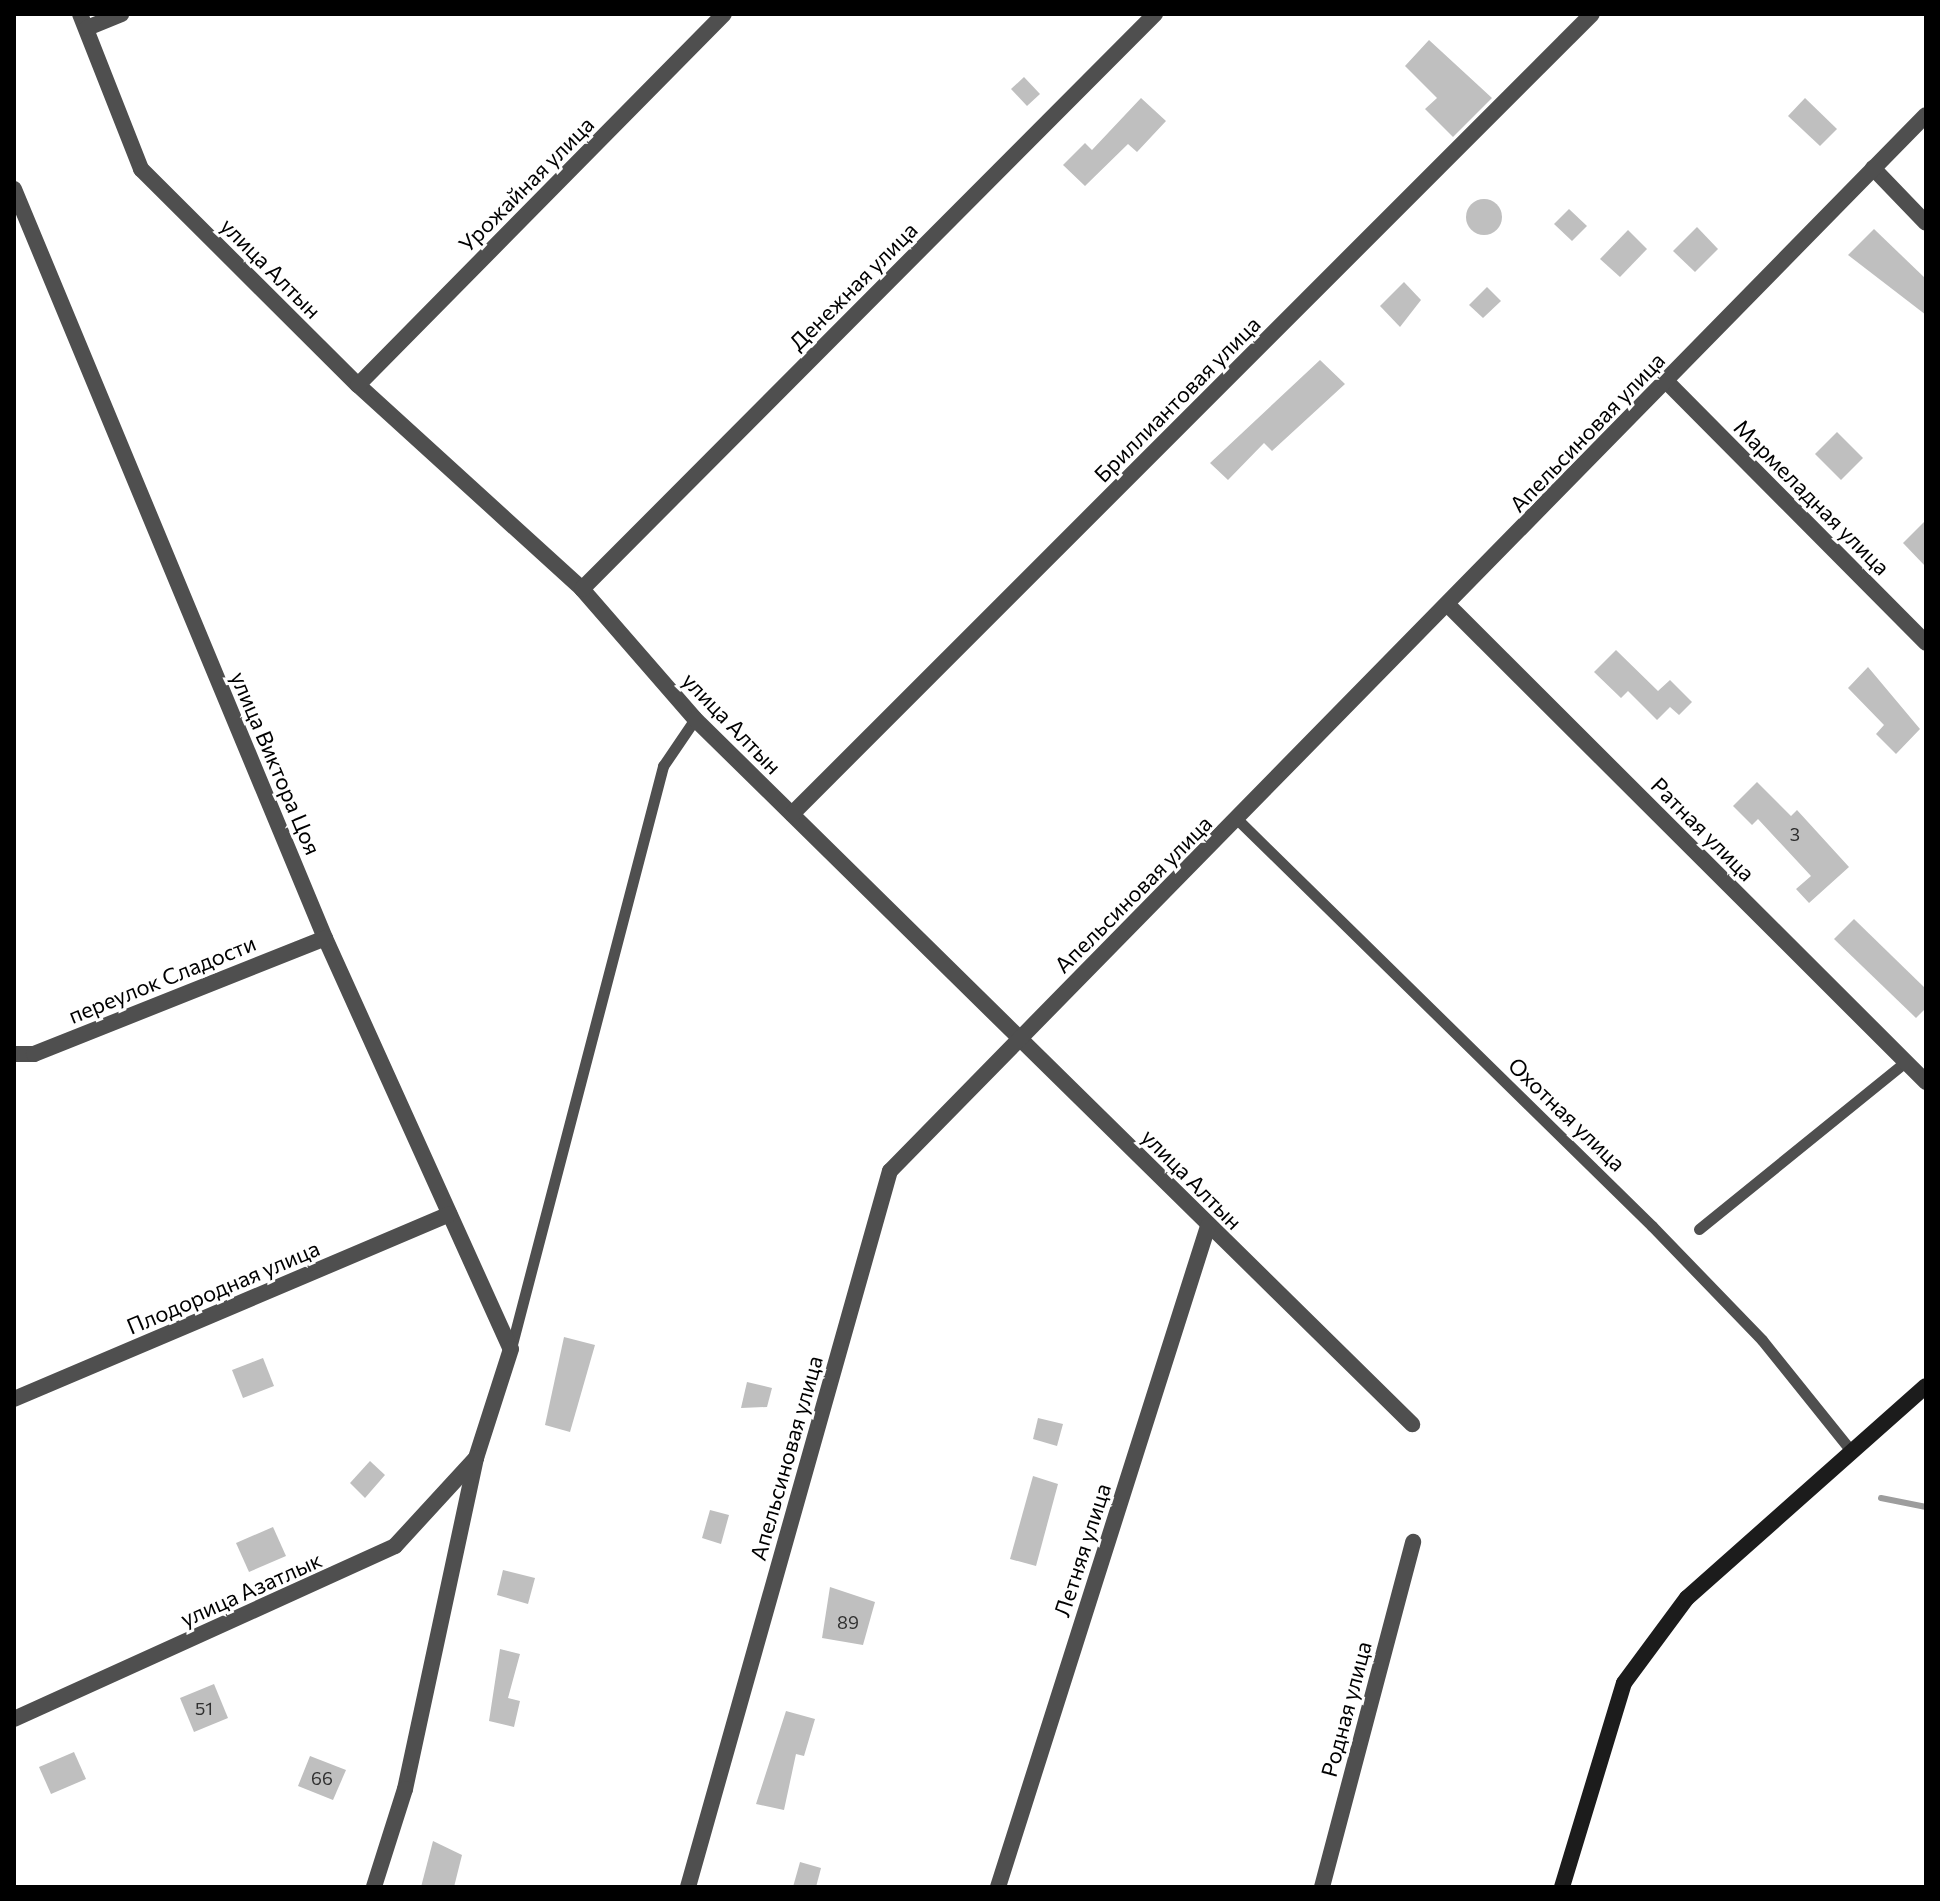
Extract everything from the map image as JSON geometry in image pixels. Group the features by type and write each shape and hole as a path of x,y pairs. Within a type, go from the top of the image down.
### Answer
{"main road":[{"path":"1562,1887 1624,1683 1687,1598 1926,1386"}],"street":[{"path":"83,21 121,14"},
{"name":"Урожайная улица","path":"358,385 724,14"},
{"name":"Денежная улица","path":"582,589 1155,14"},
{"name":"Бриллиантовая улица","path":"792,814 1592,14"},
{"name":"улица Алтын","path":"83,21 141,169 358,385 582,589 695,719 1412,1424"},
{"name":"Апельсиновая улица","path":"688,1887 890,1171 1449,606 1926,115"},
{"path":"1873,168 1926,223"},
{"name":"улица Виктора Цоя","path":"14,189 325,938 511,1349"},
{"name":"Мармеладная улица","path":"1666,381 1926,643"},
{"name":"Ратная улица","path":"1449,606 1926,1082"},
{"name":"переулок Сладости","path":"14,1054 34,1054 325,938"},
{"name":"Плодородная улица","path":"14,1399 449,1214"},
{"name":"Летняя улица","path":"998,1887 1208,1226"},
{"path":"374,1887 405,1789 476,1458 511,1349"},
{"name":"улица Азатлык","path":"14,1719 395,1546 476,1458"},
{"name":"Родная улица","path":"1322,1887 1413,1542"}],"lane":[{"path":"511,1349 663,766 695,719"},
{"name":"Охотная улица","path":"1238,820 1652,1226 1762,1340 1852,1452"},
{"path":"1699,1229 1905,1062"}],"building":[{"path":"1429,40 1492,98 1453,137 1425,109 1437,98 1405,66"},
{"path":"1024,77 1040,94 1027,106 1011,89"},
{"path":"1141,98 1166,121 1137,152 1128,144 1085,186 1063,165 1085,143 1092,150"},
{"path":"1805,98 1837,129 1820,146 1788,116"},
{"path":"1484,199 1497,204 1502,217 1497,230 1484,235 1471,230 1466,217 1471,204"},
{"path":"1569,209 1587,226 1572,241 1554,224"},
{"path":"1697,227 1718,249 1695,272 1673,251"},
{"path":"1874,229 1926,279 1926,315 1848,255"},
{"path":"1628,230 1647,249 1620,277 1600,259"},
{"path":"1404,282 1421,300 1400,327 1380,306"},
{"path":"1487,287 1501,301 1483,318 1469,305"},
{"path":"1320,360 1345,384 1272,451 1264,443 1228,480 1210,463"},
{"path":"1837,432 1863,458 1841,480 1815,454"},
{"path":"1926,520 1926,567 1903,543"},
{"path":"1616,650 1658,691 1670,680 1692,702 1679,715 1670,707 1657,720 1628,691 1621,698 1594,672"},
{"path":"1868,667 1920,729 1896,754 1876,734 1884,725 1848,688"},
{"path":"1757,782 1791,816 1797,810 1849,867 1809,903 1796,889 1811,876 1758,819 1752,825 1733,806"},
{"path":"1854,919 1926,989 1926,1008 1916,1018 1834,939"},
{"path":"564,1337 595,1345 570,1432 545,1425"},
{"path":"263,1358 274,1386 243,1398 232,1370"},
{"path":"747,1382 772,1388 767,1407 741,1408"},
{"path":"1038,1418 1063,1424 1057,1446 1033,1439"},
{"path":"370,1461 385,1475 365,1498 350,1483"},
{"path":"1033,1476 1058,1484 1036,1566 1010,1559"},
{"path":"710,1510 729,1515 721,1544 702,1538"},
{"path":"273,1527 286,1556 249,1572 236,1543"},
{"path":"503,1570 535,1578 528,1604 497,1595"},
{"path":"830,1587 875,1602 863,1645 822,1638"},
{"path":"500,1649 520,1654 508,1698 520,1701 514,1727 489,1721"},
{"path":"214,1684 228,1718 194,1732 180,1698"},
{"path":"786,1711 815,1719 804,1756 796,1754 784,1810 756,1804"},
{"path":"74,1752 86,1779 51,1794 39,1767"},
{"path":"310,1756 346,1770 333,1800 298,1786"},
{"path":"433,1841 462,1855 454,1887 421,1887"},
{"path":"800,1862 821,1868 816,1887 793,1887"}],"waterway":[{"path":"1881,1498 1926,1507"}]}
